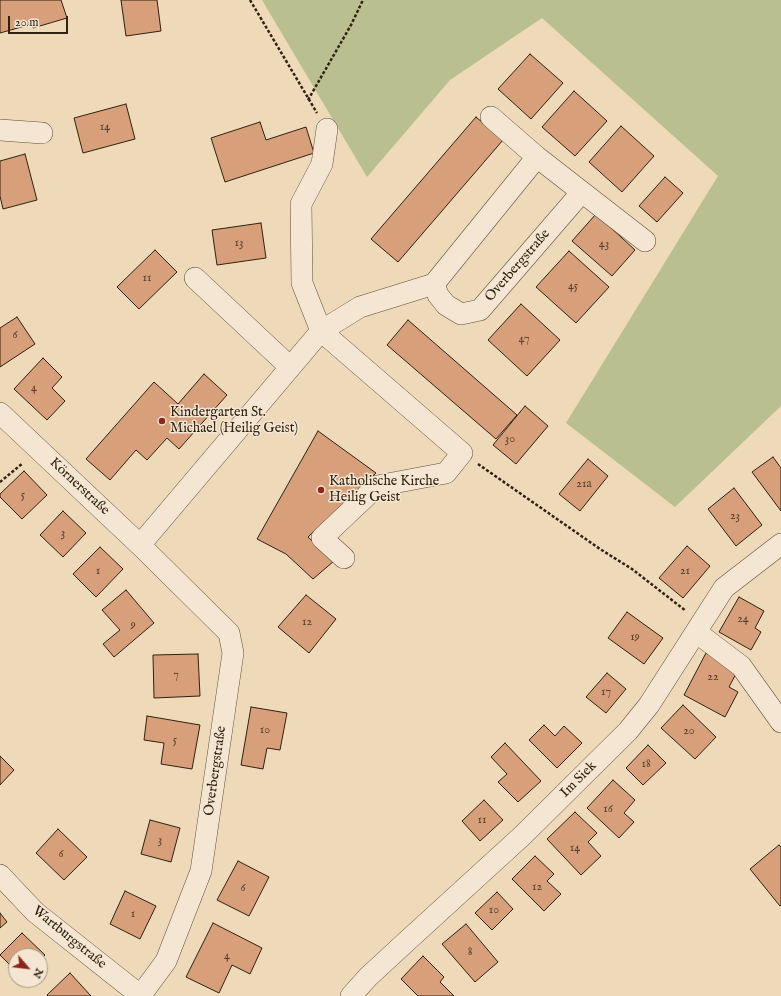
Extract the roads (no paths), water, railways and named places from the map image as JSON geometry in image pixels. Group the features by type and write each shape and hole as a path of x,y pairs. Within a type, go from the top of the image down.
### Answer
{"street":[{"path":"491,117 581,193 645,241"},
{"path":"327,129 322,164 302,204 302,283 321,331 462,453 446,473 377,486 322,538 344,558"},
{"path":"0,130 42,133"},
{"path":"140,545 321,331 360,307 434,284 537,157"},
{"name":"Overbergstraße","path":"434,284 438,295 446,305 461,314 480,310 581,193"},
{"path":"195,278 290,367"},
{"name":"Körnerstraße","path":"0,413 157,562"},
{"name":"Im Siek","path":"351,996 368,977 407,940 522,836 628,731 649,705 724,588 781,544"},
{"name":"Overbergstraße","path":"141,996 166,961 201,871 233,653 229,633 157,562"},
{"path":"698,627 741,666 781,722"},
{"name":"Wartburgstraße","path":"0,875 34,912 141,996"}],"place":[{"name":"Kindergarten St. Michael (Heilig Geist)","path":"162,421"},
{"name":"Katholische Kirche Heilig Geist","path":"321,490"}]}
